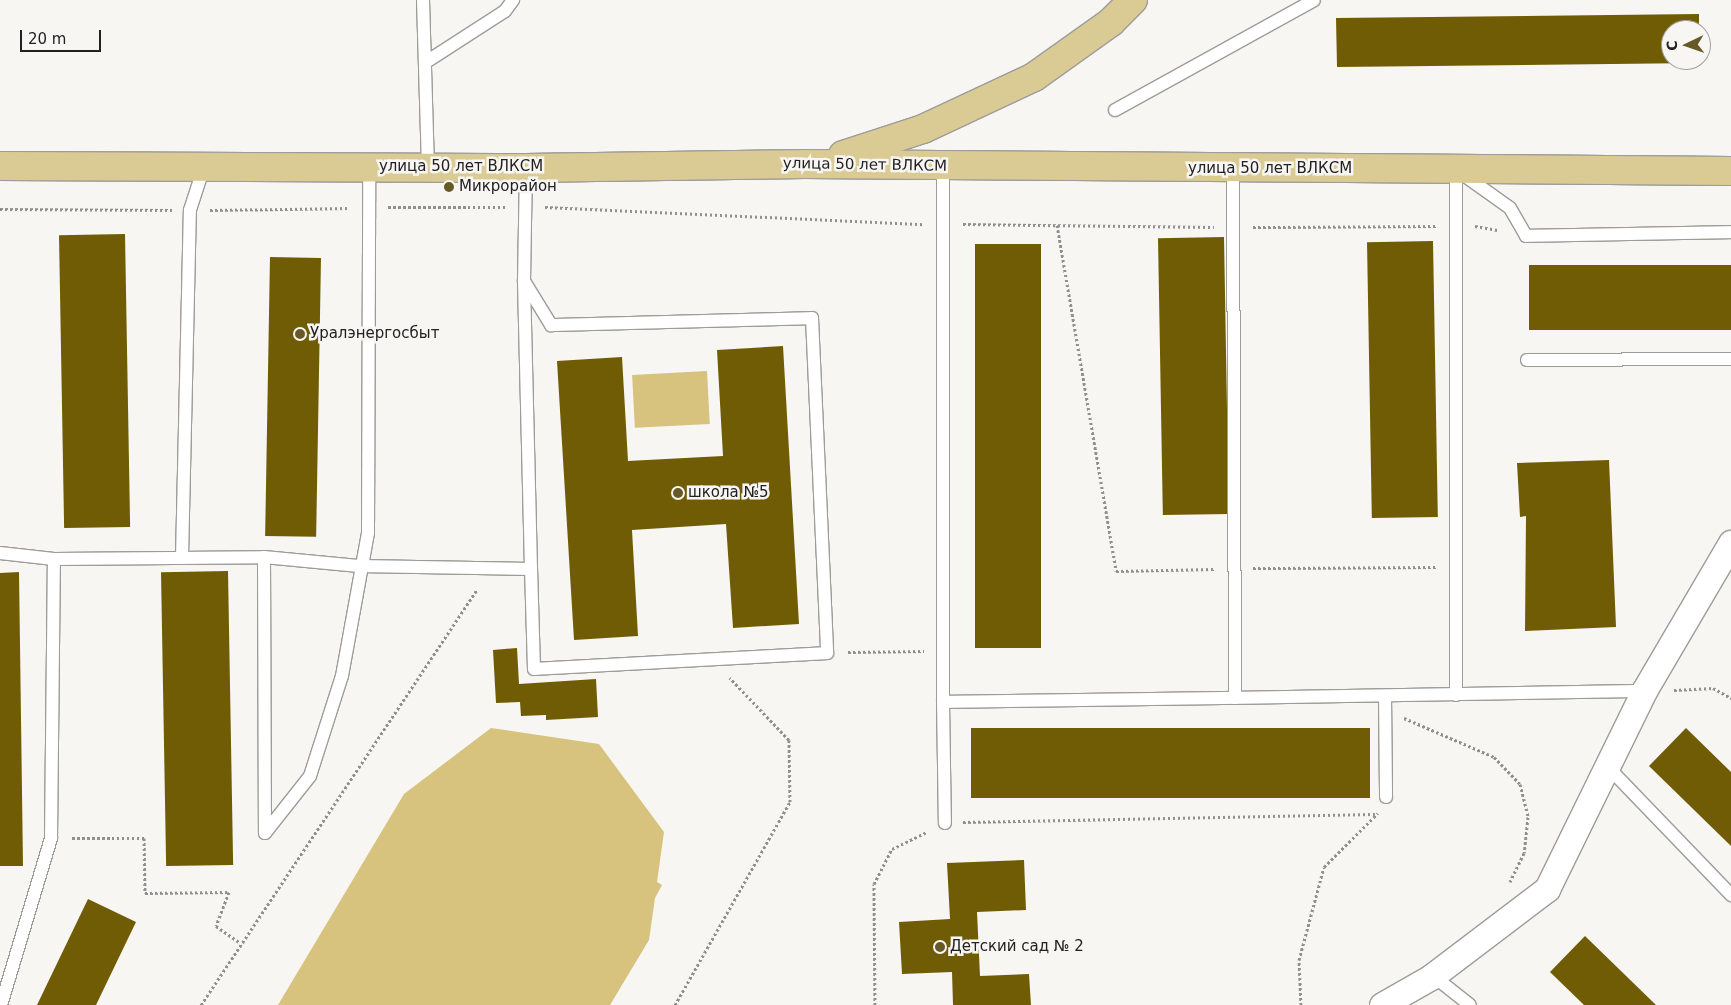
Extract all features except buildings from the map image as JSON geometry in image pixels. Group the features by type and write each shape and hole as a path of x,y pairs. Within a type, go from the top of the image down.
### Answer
{"main road":[{"path":"805,164 868,149 978,106 1070,54 1133,0"},
{"name":"улица 50 лет ВЛКСМ","path":"0,166 526,168 805,164 1233,169 1731,171"}],"street":[{"path":"1382,1005 1432,975 1547,889 1606,764 1644,691 1729,552"}],"lane":[{"path":"424,0 428,168"},
{"path":"426,62 505,11 513,0"},
{"path":"1115,110 1314,0"},
{"path":"944,166 942,224 945,823"},
{"path":"182,558 190,210 204,167"},
{"path":"264,557 265,833 310,776 342,676 359,566 368,533 369,167"},
{"path":"524,281 552,325 812,318 827,653 534,669 524,281 526,168"},
{"path":"1233,169 1235,698"},
{"path":"1456,170 1453,226 1456,695"},
{"path":"1456,170 1510,208 1526,236 1731,232"},
{"path":"1527,360 1731,359"},
{"path":"0,553 54,559 264,557 359,566 531,569"},
{"path":"1,1005 51,838 54,559"},
{"path":"943,702 1644,691"},
{"path":"1385,696 1386,797"},
{"path":"1606,764 1731,895"},
{"path":"1432,975 1470,1005"}],"path":[{"path":"0,208 190,210 525,206 942,224 1234,227 1453,226"},
{"path":"1057,225 1116,571 1234,568 1455,567"},
{"path":"201,1005 239,942 491,567"},
{"path":"827,653 943,650"},
{"path":"675,1005 790,802 789,740 713,659"},
{"path":"1644,691 1713,688 1731,698"},
{"path":"1385,696 1396,716 1425,723 1494,757 1520,784 1528,817 1524,853 1509,885"},
{"path":"875,1005 874,884 892,850 945,823 1378,814"},
{"path":"1301,1005 1299,960 1324,867 1366,828"},
{"path":"51,838 144,838 145,893 229,892 216,926 239,942"}],"shaded area":[{"path":"707,371 710,424 635,428 632,375"},
{"path":"491,728 599,744 664,832 657,882 662,885 655,898 649,940 610,1005 278,1005 404,794"}],"place":[{"name":"Микрорайон","path":"449,187"},
{"name":"Уралэнергосбыт","path":"300,334"},
{"name":"школа №5","path":"678,493"},
{"name":"Детский сад № 2","path":"940,947"}]}
